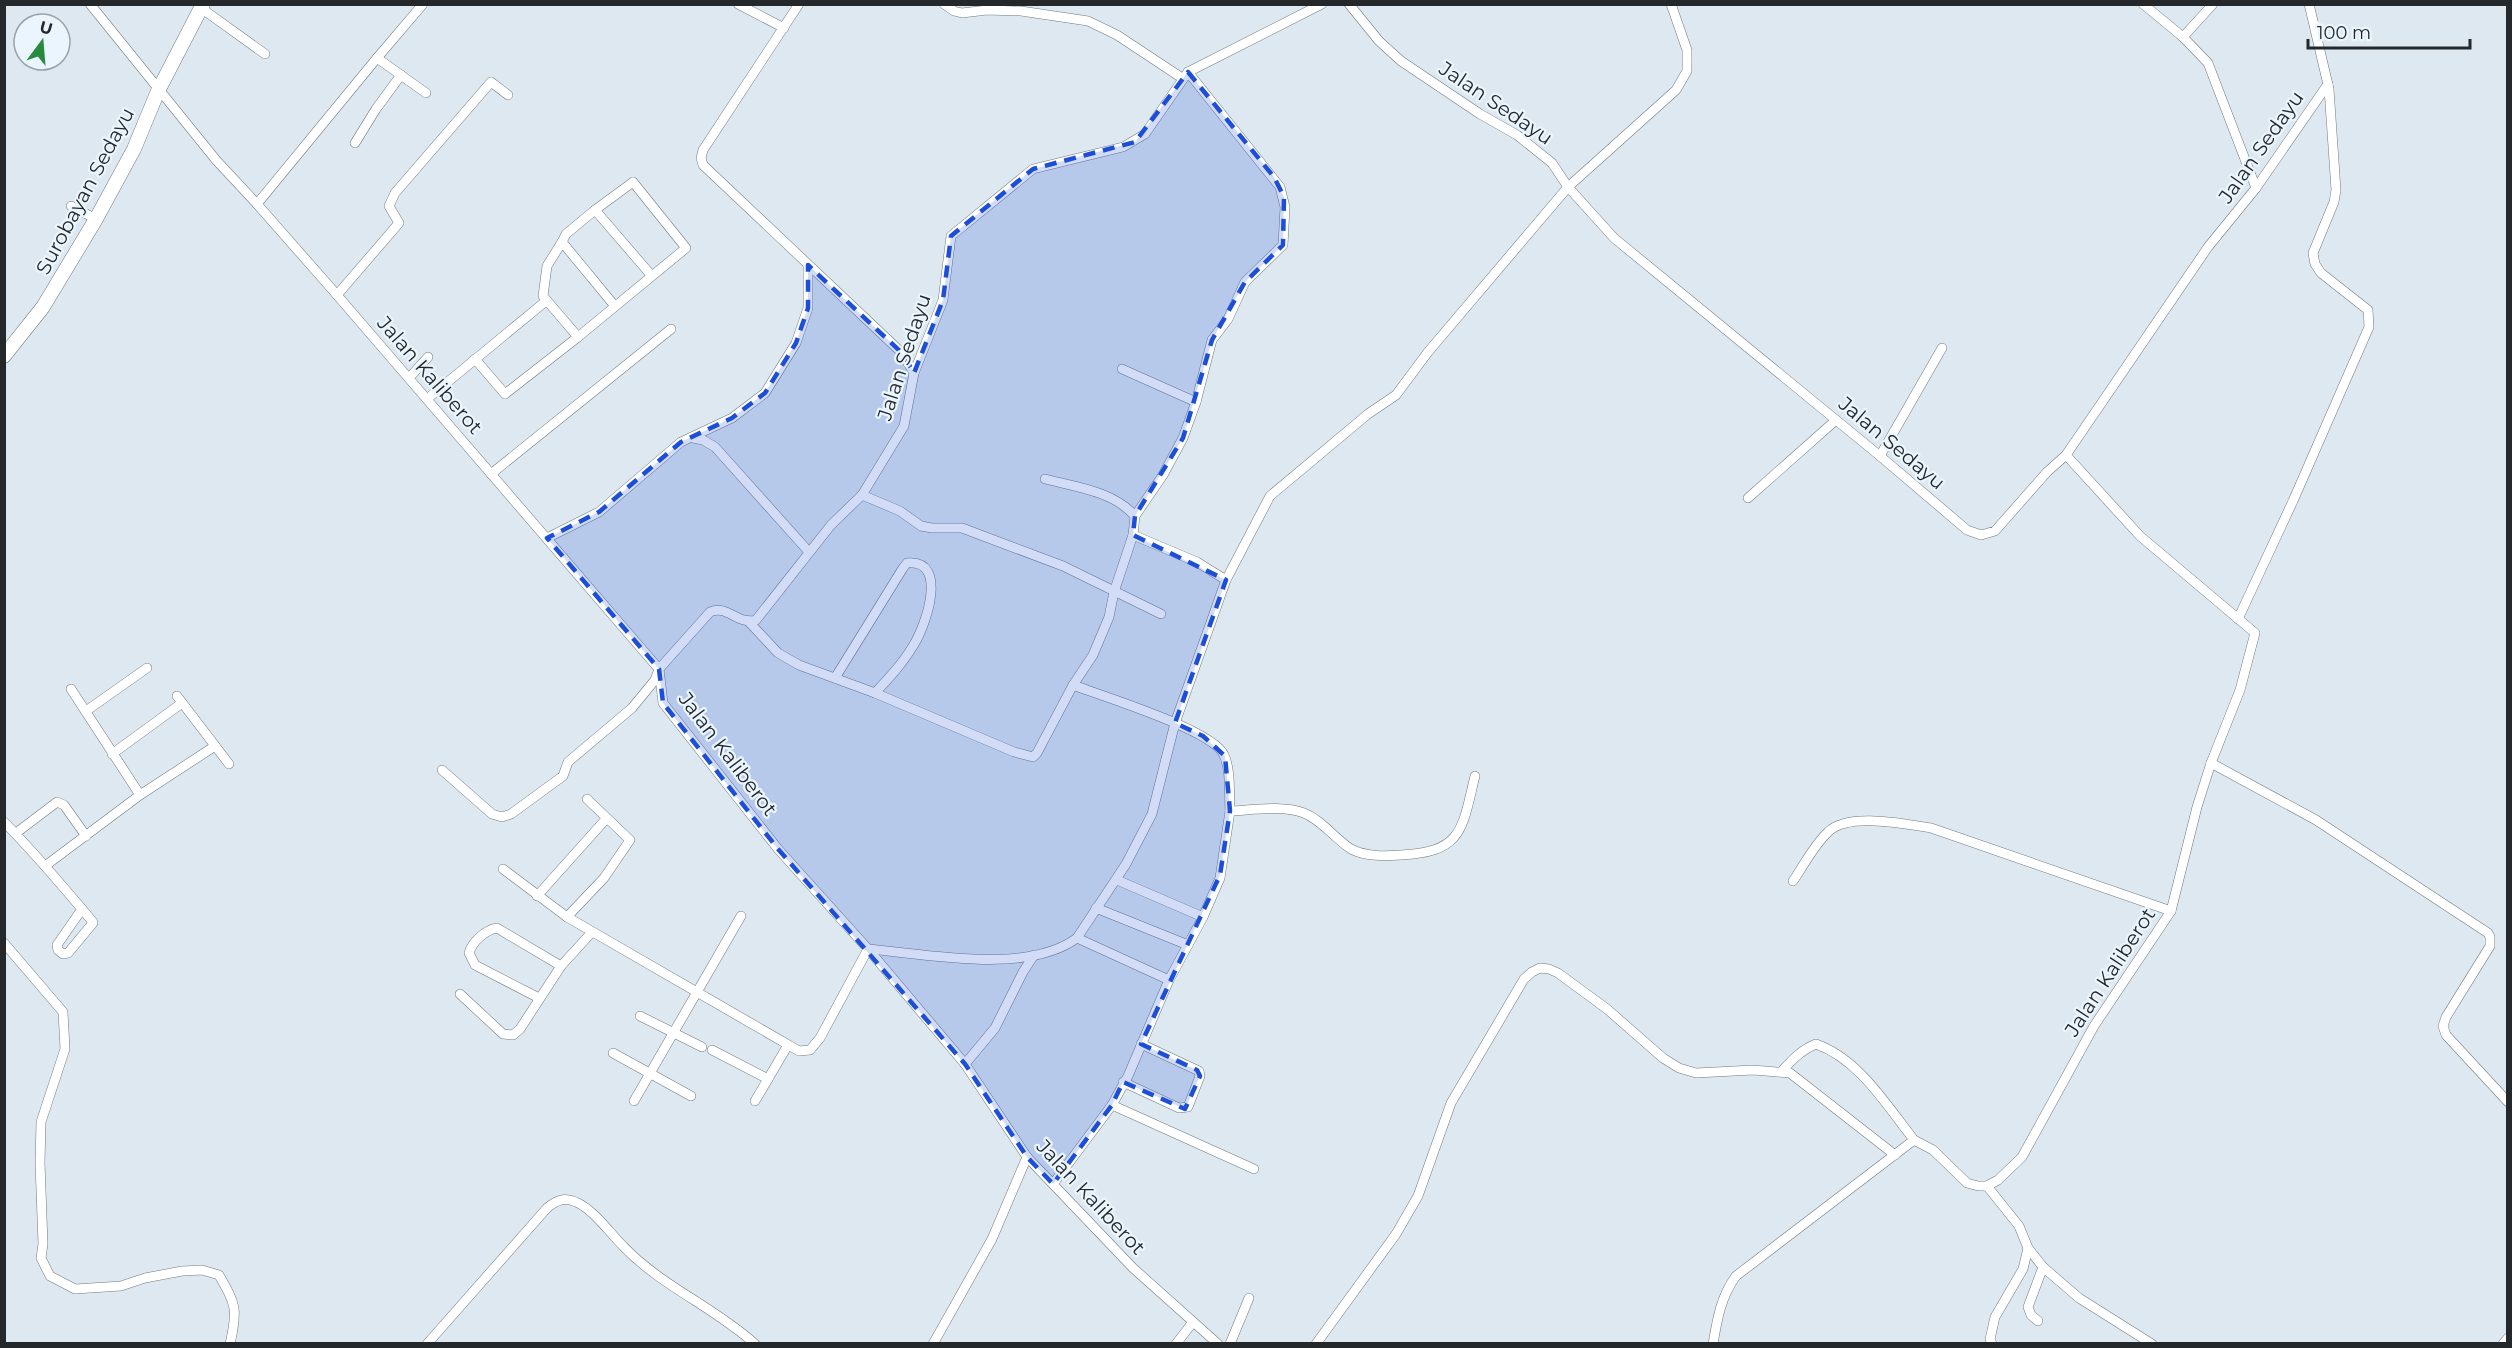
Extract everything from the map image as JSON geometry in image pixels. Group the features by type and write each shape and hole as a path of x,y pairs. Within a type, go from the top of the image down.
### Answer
{"main road":[{"name":"Surobayan Sedayu","path":"4,356 43,307 96,219 134,149 158,92 202,6"}],"street":[{"name":"Jalan Kaliberot","path":"90,4 158,92 216,160 337,295 659,669 663,703 778,849 868,949 965,1064 1026,1157 1133,1268 1218,1344"},
{"path":"257,204 423,4"},
{"path":"738,4 784,28"},
{"path":"799,4 704,150 701,158 703,165 902,353 914,373"},
{"path":"442,770 492,814 502,817 511,814 563,776 568,762 632,708 655,680 659,669 710,612 722,610 741,621 749,622 778,653 788,659 1014,752 1033,757 1037,753 1073,684 1093,656 1109,617 1114,592 1134,535 1135,516 1178,448 1196,402 1212,340 1228,319 1245,282 1283,245 1286,207 1284,197 1274,177 1185,75 1117,35 1088,21 1037,13 987,10 962,12 954,11 944,4"},
{"path":"1037,13 1044,4"},
{"path":"1185,75 1322,4"},
{"name":"Jalan Sedayu","path":"1349,4 1389,51 1480,114 1516,135 1552,163 1568,188 1614,238 1881,456 1967,530 1981,536 1995,531 2046,472 2066,454 2208,247 2256,188 2328,84"},
{"path":"503,869 567,917 788,1045 806,1052 815,1045 868,949 986,960 1034,955 1069,944 1077,938 1117,880 1152,814 1175,723 1226,580 1270,496 1368,414 1396,395 1428,352 1568,188 1676,90 1687,71 1687,50 1671,4"},
{"path":"2143,4 2183,37 2208,63 2256,188"},
{"path":"2183,37 2213,4"},
{"path":"2238,619 2293,501 2369,327 2368,310 2322,273 2315,264 2313,253 2336,196 2328,84 2309,4"},
{"path":"202,6 265,54"},
{"path":"376,58 426,93"},
{"path":"355,143 401,75"},
{"name":"Jalan Sedayu","path":"749,622 763,614 831,525 862,495 904,426 914,373 943,300 951,236 1033,169 1135,142 1145,134 1185,75"},
{"path":"337,295 399,223 389,206 395,193 491,82 508,95"},
{"path":"475,359 505,394 578,337 614,305 686,248 633,182 566,234 547,266 543,292 546,301 578,337"},
{"path":"71,206 96,219"},
{"path":"595,210 651,275"},
{"path":"562,242 614,305"},
{"path":"547,538 599,512 681,442 732,418 765,393 796,343 808,308 808,265"},
{"path":"427,399 546,301"},
{"path":"491,474 671,329"},
{"path":"1881,456 1942,348"},
{"path":"409,378 428,357"},
{"path":"1122,369 1196,402"},
{"path":"1748,498 1836,420"},
{"path":"692,438 703,440 715,447 809,552"},
{"name":"Jalan Kaliberot","path":"1988,1186 2018,1163 2094,1026 2172,911 2197,807 2211,763 2240,690 2255,633 2140,536 2066,454"},
{"path":"1045,479 1102,494 1127,507 1135,516"},
{"path":"862,495 900,511 921,526 962,528 1063,566 1161,614"},
{"path":"1134,535 1197,562 1226,580"},
{"path":"835,678 903,568 907,563 912,563 929,571 932,578 932,591 924,623 913,647 875,693"},
{"path":"86,711 147,668"},
{"path":"1053,1184 1112,1105 1168,980 1203,917 1220,875 1230,811 1227,763 1222,751 1203,736 1175,723 1073,684"},
{"path":"70,689 140,795"},
{"path":"112,754 180,700 229,764"},
{"path":"45,866 140,795 215,746"},
{"path":"2211,763 2316,820 2488,933 2490,946 2446,1017 2443,1026 2446,1035 2508,1102"},
{"path":"1230,811 1286,810 1305,814 1350,848 1361,852 1381,856 1432,853 1451,841 1463,825 1475,776"},
{"path":"567,917 604,878 630,840 587,799"},
{"path":"16,833 57,802 64,805 86,836"},
{"path":"537,896 606,819"},
{"path":"1792,881 1827,832 1837,825 1851,820 1889,822 1931,828 2172,911"},
{"path":"4,822 45,866 82,909 93,925 68,953 63,954 58,950 57,945 82,909"},
{"path":"1117,880 1203,917"},
{"path":"1096,908 1188,945"},
{"path":"634,1101 741,916"},
{"path":"538,998 475,965 469,953 473,944 489,930 497,927 561,966"},
{"path":"460,994 498,1030 513,1035 520,1029 538,998 561,966 592,932"},
{"path":"1077,938 1168,980"},
{"path":"4,943 63,1012 65,1048 41,1122 43,1244 41,1258 50,1276 75,1290 121,1286 182,1271 202,1270 219,1275 235,1302 236,1321 230,1344"},
{"path":"965,1064 995,1028 1034,955"},
{"path":"1316,1344 1396,1234 1418,1196 1452,1102 1524,979 1540,968 1558,973 1607,1009 1656,1052 1679,1068 1696,1073 1714,1074 1753,1070 1790,1073 1895,1155"},
{"path":"640,1016 702,1047"},
{"path":"1123,1082 1179,1108 1188,1107 1200,1076 1199,1071 1141,1044"},
{"path":"1781,1072 1797,1054 1816,1044 1833,1050 1861,1075 1914,1140 1933,1150 1967,1183 1988,1186 2019,1226 2028,1248 2043,1267 2079,1298 2152,1344"},
{"path":"755,1101 788,1045"},
{"path":"712,1050 768,1079"},
{"path":"613,1053 691,1096"},
{"path":"1112,1105 1254,1169"},
{"path":"1713,1344 1723,1298 1736,1276 1914,1140"},
{"path":"933,1344 992,1239 1026,1157"},
{"path":"427,1344 547,1208 557,1200 566,1199 585,1207 638,1262 736,1327 755,1344"},
{"path":"1989,1342 1995,1317 2024,1269 2028,1248"},
{"path":"2038,1321 2031,1315 2028,1307 2043,1267"},
{"path":"1230,1344 1249,1298"},
{"path":"1176,1344 1193,1322"},
{"path":"2503,1344 2508,1338"}],"highlighted area":[{"path":"1188,72 1274,177 1284,197 1283,245 1245,282 1212,340 1183,438 1135,516 1133,535 1226,580 1175,723 1203,736 1225,756 1230,811 1220,875 1141,1044 1197,1070 1200,1076 1185,1109 1123,1082 1112,1105 1053,1184 1027,1157 965,1064 778,849 663,703 659,669 547,538 599,512 681,442 732,418 765,393 796,343 808,308 808,265 902,353 914,373 943,300 951,236 1033,169 1135,142"}]}
